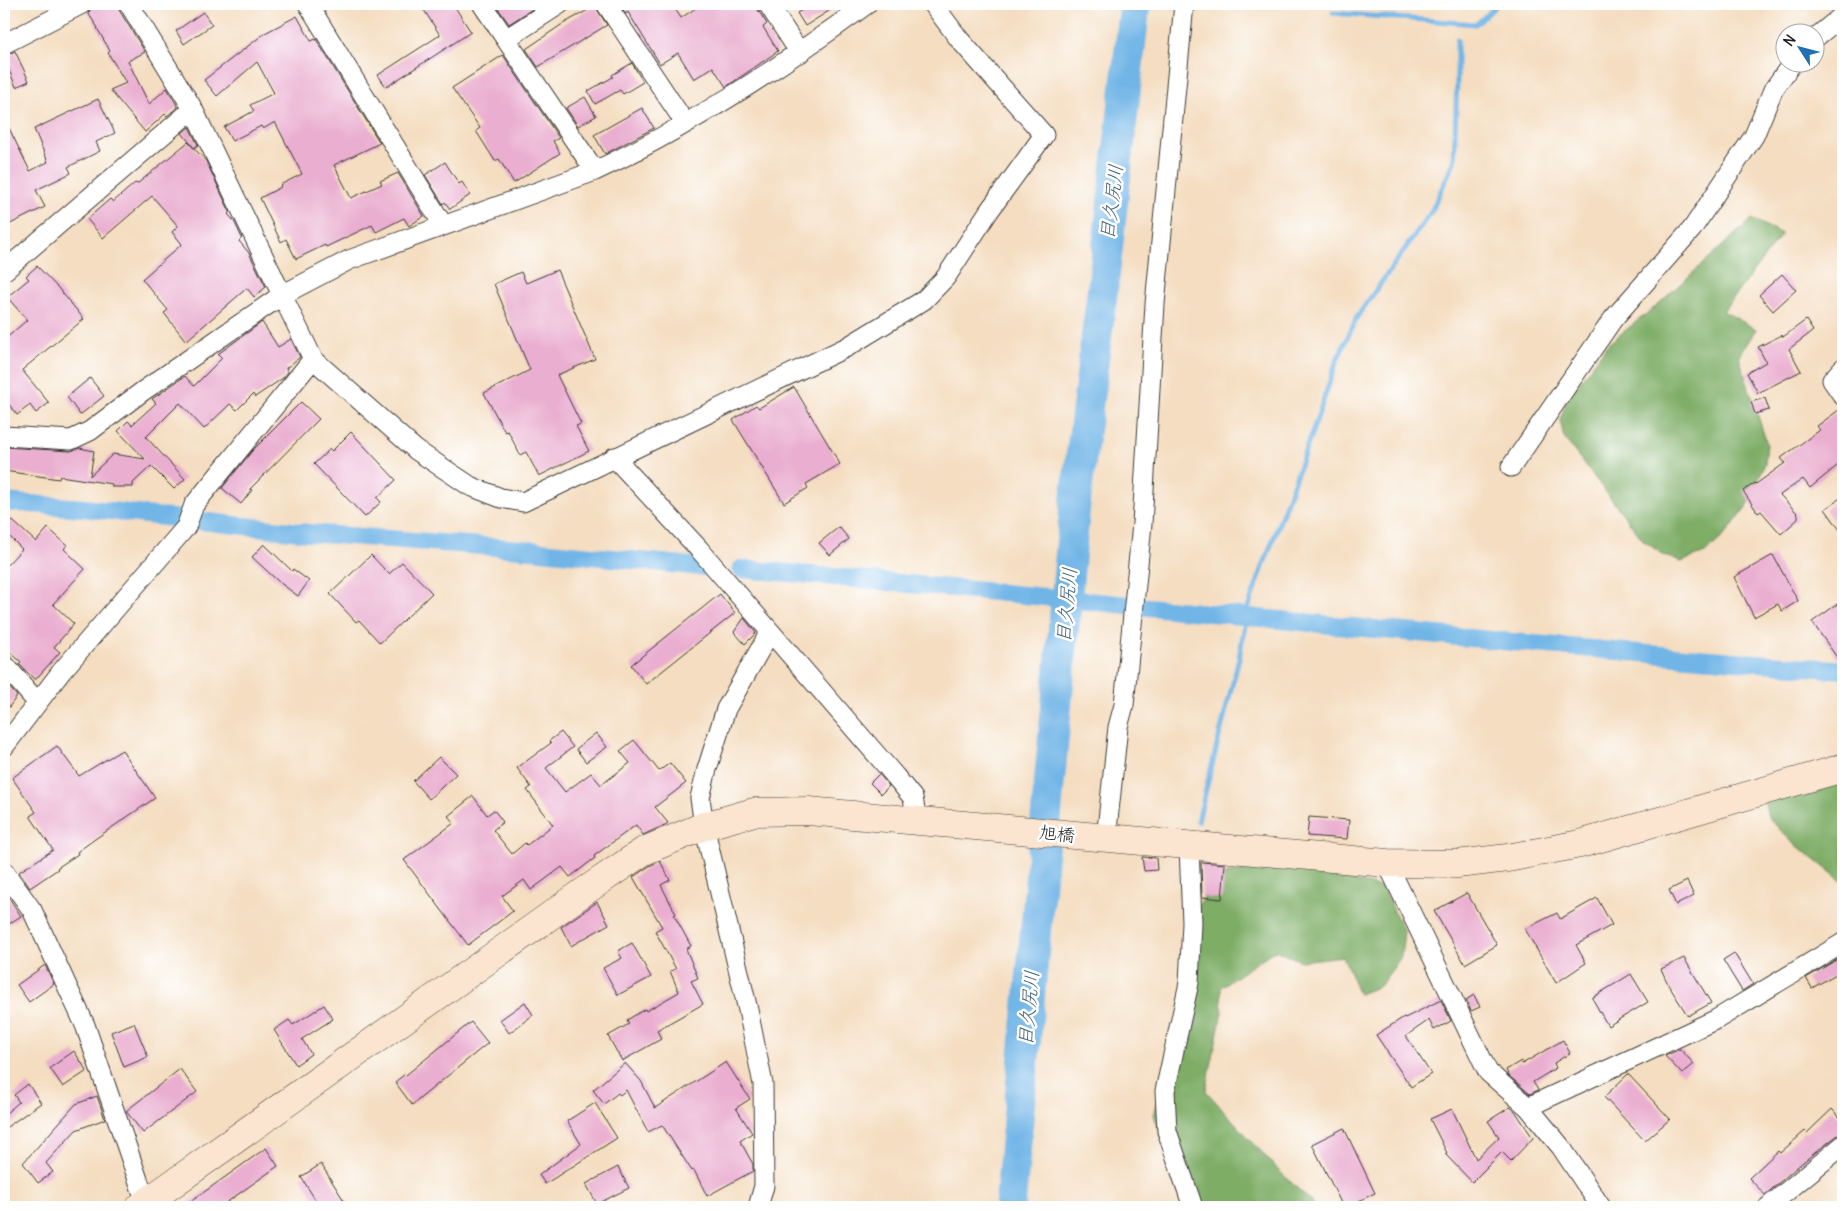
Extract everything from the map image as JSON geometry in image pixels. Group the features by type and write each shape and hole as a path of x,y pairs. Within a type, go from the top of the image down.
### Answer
{"street":[{"path":"4,44 82,4"},
{"path":"129,4 193,109 313,359 416,450 470,486 501,498 523,502 846,347 924,300 946,277 989,211 1044,135 959,39 933,4"},
{"path":"308,4 443,225"},
{"path":"482,4 595,171"},
{"path":"506,39 560,4"},
{"path":"606,4 685,123"},
{"path":"768,4 800,53"},
{"path":"4,436 71,440 90,431 143,391 282,295 349,260 595,171 623,158 685,123 800,53 866,4"},
{"path":"1103,839 1118,727 1124,705 1142,524 1155,304 1184,4"},
{"path":"1824,31 1843,15"},
{"path":"1511,467 1613,319 1692,229 1754,136 1773,90 1786,72"},
{"path":"4,271 193,109"},
{"path":"4,747 36,702 186,527 194,505 313,359"},
{"path":"1843,368 1832,380 1843,396"},
{"path":"614,457 699,549 913,798 917,821"},
{"path":"758,1207 764,1186 763,1084 748,1010 704,826 700,798 707,768 726,709 770,632"},
{"path":"4,664 36,702"},
{"name":"旭橋","path":"145,1206 644,851 704,826 754,812 808,811 1103,839 1387,863 1457,864 1508,858 1580,844 1843,768"},
{"path":"1189,846 1192,922 1189,984 1165,1091 1168,1131 1193,1207"},
{"path":"1387,863 1488,1072 1528,1107 1561,1146 1601,1207"},
{"path":"4,871 32,910 85,1026 145,1206"},
{"path":"1528,1107 1717,1019 1843,943"},
{"path":"1768,1207 1843,1144"}],"green space":[{"path":"1752,219 1782,234 1723,311 1756,329 1739,357 1767,444 1765,463 1749,503 1727,533 1705,553 1681,562 1665,556 1643,540 1564,438 1560,420 1567,399 1608,344 1654,308"},
{"path":"1843,756 1843,882 1790,840 1768,817 1763,797"},
{"path":"1287,865 1383,888 1404,932 1401,957 1380,986 1359,994 1343,956 1301,961 1275,950 1221,987 1222,1012 1206,1091 1277,1169 1317,1207 1185,1207 1154,1115 1181,1014 1197,907 1217,880 1228,873"}],"building":[{"path":"94,4 118,4 119,10 145,52 128,61 149,104 167,88 178,107 167,116 165,114 145,132 110,90 126,83 108,53 110,51 98,28 88,13"},
{"path":"420,4 453,4 471,32 386,87 378,75 440,35"},
{"path":"495,4 540,4 509,24"},
{"path":"619,4 672,4 681,18 702,4 754,4 767,24 763,27 778,51 726,87 713,67 694,79 678,53 660,64 628,12 626,14"},
{"path":"812,4 840,4 805,26 797,13"},
{"path":"595,6 607,25 538,67 526,49 561,25"},
{"path":"203,12 212,25 184,44 176,31"},
{"path":"297,16 311,41 316,39 380,143 334,165 351,198 382,184 380,181 398,173 424,216 409,226 404,218 376,232 372,225 296,259 286,239 281,242 260,198 302,174 275,122 263,129 261,126 232,141 224,127 254,111 250,105 274,93 257,62 217,96 204,80 265,33"},
{"path":"15,51 29,81 16,87 4,58 4,56"},
{"path":"503,55 559,138 553,141 560,153 514,183 499,159 495,161 476,131 480,128 452,88"},
{"path":"632,63 643,82 623,94 620,90 595,104 588,91 613,77 612,75"},
{"path":"585,97 596,116 578,126 566,108"},
{"path":"98,99 115,133 96,142 100,151 68,167 71,173 36,190 45,207 4,227 4,118 30,171 48,162 34,129"},
{"path":"642,108 654,128 605,154 594,135"},
{"path":"189,127 198,145 194,148 182,133"},
{"path":"188,142 206,161 230,212 228,214 234,221 242,238 239,241 249,253 266,287 254,297 247,288 186,341 164,313 168,310 142,279 182,244 172,232 178,226 152,196 103,238 87,219 110,199 113,202 135,183 137,184"},
{"path":"445,162 459,184 462,182 470,195 450,209 445,202 443,204 425,175"},
{"path":"37,266 84,319 22,370 49,403 36,413 30,405 17,415 4,398 4,340 27,320 7,297 29,279 26,276"},
{"path":"557,270 595,359 557,375 581,424 576,426 589,451 539,476 526,452 520,455 508,431 505,432 484,393 530,370 494,284 521,272 526,283"},
{"path":"1782,274 1796,290 1773,311 1759,295"},
{"path":"1806,320 1813,331 1789,349 1801,371 1758,393 1747,373 1766,362 1758,347 1782,335 1783,337"},
{"path":"262,322 278,347 291,339 300,357 286,368 288,372 283,378 255,397 253,394 237,410 230,404 204,429 180,403 146,437 185,479 174,489 151,466 133,483 133,487 112,487 112,484 60,476 59,479 4,471 4,447 70,451 80,448 94,451 90,476 113,454 145,459 118,431 128,421 132,425 156,403 152,399 185,376 194,386 222,358 218,354"},
{"path":"90,378 104,396 80,415 67,397"},
{"path":"794,387 840,464 806,484 808,488 784,503 733,420 756,405 759,408"},
{"path":"1765,398 1769,410 1755,414 1751,402"},
{"path":"301,402 319,419 250,489 252,490 241,504 222,488 252,451"},
{"path":"1843,407 1843,461 1810,488 1803,479 1780,495 1798,514 1798,519 1781,534 1761,511 1758,513 1743,491 1785,463 1781,458 1820,430 1817,426"},
{"path":"351,432 396,480 377,498 381,502 365,517 314,464 330,449 332,451"},
{"path":"1843,496 1843,534 1825,509"},
{"path":"4,513 36,542 48,528 67,545 64,549 85,569 53,604 74,624 54,647 60,652 35,680 19,664 21,662 4,646 4,568 22,549 4,531"},
{"path":"839,527 849,539 830,555 819,543"},
{"path":"264,544 292,571 293,569 309,581 298,596 279,582 252,557"},
{"path":"371,555 389,574 402,562 432,593 380,643 359,620 356,622 330,594"},
{"path":"1773,555 1798,601 1782,611 1778,604 1754,617 1734,577"},
{"path":"720,594 735,613 646,684 631,665"},
{"path":"1843,600 1843,666 1812,622"},
{"path":"744,618 756,633 745,644 734,632"},
{"path":"4,684 17,696 4,714"},
{"path":"561,732 573,747 546,768 565,792 591,773 601,785 630,763 620,751 634,740 659,771 670,763 686,783 655,807 668,823 643,835 636,825 594,856 595,858 570,877 562,867 531,890 524,880 502,896 513,911 468,945 404,860 454,823 448,816 473,796 487,815 494,810 503,822 493,830 512,854 553,825 527,790 531,787 517,768 551,743 549,741"},
{"path":"596,733 607,747 586,762 576,749"},
{"path":"57,746 79,776 122,750 155,798 95,839 77,852 78,854 30,888 19,872 53,850 30,816 36,812 12,778"},
{"path":"439,757 456,774 429,799 413,781"},
{"path":"879,774 889,786 881,794 870,783"},
{"path":"1309,817 1349,820 1347,839 1307,836"},
{"path":"1142,857 1156,858 1157,870 1144,871"},
{"path":"660,861 670,880 661,885 676,914 674,915 691,946 686,949 698,978 691,981 703,1004 657,1030 661,1039 622,1061 608,1036 629,1024 627,1020 679,992 670,971 676,969 655,931 662,927 633,877"},
{"path":"1201,862 1225,864 1222,899 1202,897"},
{"path":"1687,881 1694,896 1676,905 1669,890"},
{"path":"4,890 21,916 4,927"},
{"path":"1467,893 1497,945 1465,964 1434,911"},
{"path":"1597,898 1612,925 1576,945 1586,963 1556,983 1525,929 1557,913 1560,919"},
{"path":"597,902 609,924 571,946 561,927"},
{"path":"632,943 651,977 618,995 603,968 622,958 618,951"},
{"path":"1734,953 1753,984 1742,991 1723,960"},
{"path":"1843,956 1843,970 1812,988 1806,978"},
{"path":"1684,958 1711,1003 1688,1016 1669,986 1661,969"},
{"path":"45,965 54,984 29,1002 17,985"},
{"path":"1631,974 1648,1002 1608,1026 1592,998"},
{"path":"1474,995 1480,1007 1471,1011 1466,1000"},
{"path":"1441,1000 1451,1021 1434,1030 1429,1020 1406,1036 1431,1074 1411,1087 1376,1035 1404,1017"},
{"path":"525,1002 533,1015 509,1033 500,1020"},
{"path":"324,1005 333,1019 302,1039 311,1054 296,1065 274,1030 289,1020 293,1025"},
{"path":"471,1022 488,1043 412,1105 395,1082"},
{"path":"134,1023 148,1057 124,1067 111,1032"},
{"path":"1563,1040 1570,1053 1554,1063 1556,1068 1533,1082 1538,1090 1530,1094 1509,1076 1506,1070 1521,1061 1522,1064"},
{"path":"1680,1049 1694,1064 1682,1074 1665,1056"},
{"path":"74,1051 87,1071 63,1087 50,1068"},
{"path":"726,1062 750,1099 736,1108 752,1133 740,1141 753,1164 753,1171 707,1196 694,1170 692,1171 662,1125 648,1132 626,1090 620,1095 618,1093 604,1104 593,1090 625,1063 641,1081 655,1108"},
{"path":"180,1069 197,1092 143,1133 126,1111"},
{"path":"1628,1074 1670,1119 1645,1141 1604,1097"},
{"path":"28,1084 41,1103 4,1129 4,1115 19,1102 14,1095"},
{"path":"97,1096 105,1119 76,1130 46,1163 53,1172 38,1183 23,1163 76,1104"},
{"path":"595,1103 617,1138 545,1184 539,1175 581,1144 567,1121"},
{"path":"1510,1107 1515,1111 1533,1138 1511,1161 1502,1152 1472,1182 1445,1154 1447,1153 1430,1119 1452,1109 1476,1159 1499,1137 1488,1121"},
{"path":"1832,1109 1843,1121 1843,1131 1765,1195 1749,1178 1778,1151 1780,1153 1805,1131 1807,1133"},
{"path":"1344,1128 1375,1193 1346,1207 1343,1207 1312,1144"},
{"path":"266,1148 278,1166 220,1207 183,1207"},
{"path":"321,1164 348,1207 320,1207 301,1177"},
{"path":"618,1167 629,1188 597,1204 586,1184"}],"waterway":[{"name":"目久尻川","path":"1010,1207 1075,505 1104,278 1135,4"},
{"path":"1333,13 1475,24 1498,4"},
{"path":"1198,821 1239,658 1248,608 1337,360 1357,317 1431,212 1454,162 1457,40"},
{"path":"4,502 83,508 309,533 521,549 702,567"},
{"path":"741,569 1524,643 1843,670"}]}
